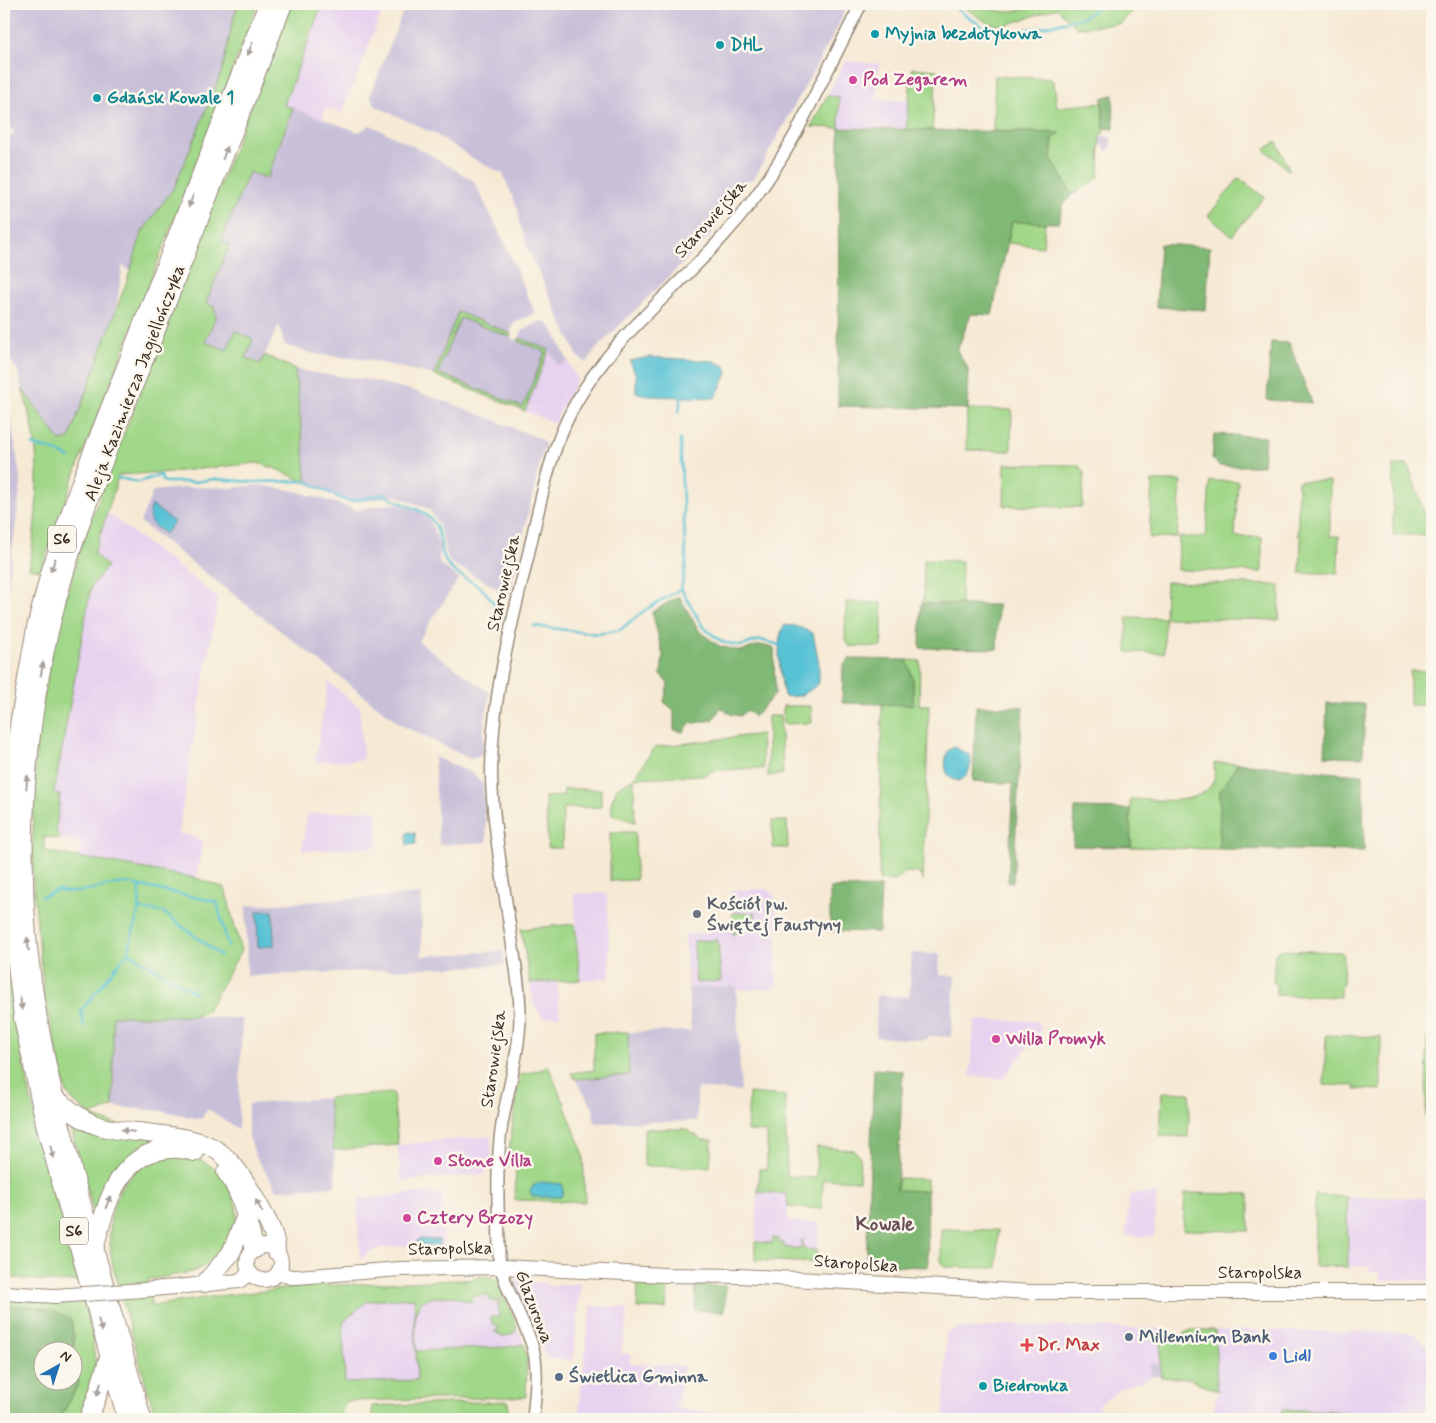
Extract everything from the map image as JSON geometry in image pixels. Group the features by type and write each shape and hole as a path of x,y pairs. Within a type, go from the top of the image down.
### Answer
{"highway":[{"name":"Aleja Kazimierza Jagiellończyka","path":"127,1419 40,1104 23,1018 11,910 10,846 14,761 36,628 53,564 81,482 268,4"},
{"name":"Aleja Kazimierza Jagiellończyka","path":"142,1419 52,1096 32,982 27,935 24,881 26,796 34,717 48,636 74,545 103,465 283,4"},
{"path":"52,1096 78,1115 96,1125 189,1138 198,1140 218,1151 230,1160 240,1172 276,1242 276,1250"},
{"path":"94,1249 106,1205 115,1185 125,1172 135,1162 148,1154 176,1148 202,1154 221,1166 232,1181 255,1249"},
{"path":"205,1283 230,1253 246,1218"},
{"path":"88,1419 109,1357"}],"main road":[{"path":"4,1293 55,1296 239,1281 250,1273 248,1257 255,1249 266,1246 276,1250 281,1261 279,1272"},
{"name":"Staropolska","path":"250,1273 254,1277 265,1280 271,1279 279,1272 290,1277 297,1277 400,1269 500,1267 665,1275 740,1276 912,1287 1040,1292 1432,1292"}],"street":[{"name":"Starowiejska","path":"500,1267 499,1152 519,1032 520,1013 499,854 493,794 492,742 512,626 548,473 560,437 573,408 606,359 644,316 726,234 756,197 778,164 803,119 860,4"},
{"name":"Glazurowa","path":"500,1267 532,1343 536,1376 533,1419"}],"shaded area":[{"path":"4,4 239,4 234,16 222,71 182,171 175,186 142,232 130,272 123,265 116,309 69,439 60,441 20,384 18,371 4,351 4,141 15,133 9,127 4,130"},
{"path":"322,4 385,4 342,113 326,108 322,119 284,105"},
{"path":"406,4 847,4 838,26 754,179 739,183 710,236 594,351 587,363 578,357 524,241 526,240 519,222 519,212 503,174 479,162 435,134 376,106 370,96"},
{"path":"845,61 879,64 876,99 909,101 906,129 839,128 839,97 827,96"},
{"path":"293,108 359,132 370,125 427,153 474,181 506,246 535,313 514,323 510,334 458,313 434,375 369,360 315,354 285,345 279,325 260,364 245,358 253,339 235,331 227,351 205,342 216,316 205,303 229,245 221,242 249,171 267,178"},
{"path":"1101,136 1111,137 1111,149 1106,151 1103,145 1100,144"},
{"path":"460,317 545,352 523,407 438,373"},
{"path":"541,321 548,324 553,330 568,361 558,366 549,350 519,338 522,331"},
{"path":"549,350 558,366 568,361 577,380 555,423 525,411"},
{"path":"295,369 312,373 364,379 411,390 453,404 541,439 546,445 542,454 509,595 450,562 439,525 429,509 397,496 349,503 307,483"},
{"path":"4,407 12,426 21,483 4,614"},
{"path":"259,485 295,491 358,510 398,504 414,509 429,519 441,549 440,564 459,578 418,641 490,693 484,726 483,753 471,759 403,726 140,522 153,491 191,487 232,488"},
{"path":"106,512 218,598 178,833 203,840 196,878 78,857 80,843 60,839 56,830 60,795 54,794 93,582 94,554"},
{"path":"328,682 360,708 363,760 315,762"},
{"path":"434,757 474,774 483,785 487,842 439,845"},
{"path":"376,810 378,847 302,851 307,814"},
{"path":"768,889 775,896 777,988 736,990 735,986 688,988 685,934 710,933 710,924 732,920 731,890"},
{"path":"607,893 610,978 580,980 574,894"},
{"path":"421,894 422,956 503,951 505,965 247,976 246,906"},
{"path":"912,953 940,954 939,975 955,976 951,1037 932,1036 923,1040 876,1037 877,995 909,997"},
{"path":"557,981 560,1016 543,1018 534,1005 530,983"},
{"path":"736,986 741,1092 697,1088 697,1121 594,1123 593,1107 575,1079 629,1075 628,1032 691,1031 688,988"},
{"path":"113,1016 196,1016 242,1019 238,1129 208,1109 201,1119 163,1111 113,1107"},
{"path":"974,1020 1037,1021 1042,1029 1003,1079 970,1076"},
{"path":"328,1098 336,1186 277,1190 256,1157 248,1133 248,1104"},
{"path":"491,1136 492,1165 487,1166 485,1174 401,1181 398,1145"},
{"path":"1425,1149 1432,1149 1432,1185 1425,1180"},
{"path":"758,1169 787,1170 787,1176 823,1179 822,1209 788,1207 788,1221 819,1223 817,1263 755,1260"},
{"path":"430,1192 431,1194 442,1194 444,1251 418,1246 385,1247 367,1253 366,1256 360,1258 357,1199"},
{"path":"1134,1193 1157,1193 1154,1237 1126,1236 1129,1197"},
{"path":"1347,1197 1432,1198 1432,1280 1380,1280 1380,1272 1370,1272 1369,1266 1348,1267"},
{"path":"517,1279 547,1284 548,1286 581,1283 573,1361 546,1358 515,1284"},
{"path":"490,1295 490,1301 498,1301 499,1317 491,1317 498,1327 498,1331 494,1332 517,1329 517,1326 524,1344 506,1347 417,1351 417,1380 345,1383 343,1322 367,1301 414,1298 415,1312 421,1302 428,1298 453,1296 472,1303 472,1296"},
{"path":"591,1306 627,1308 626,1331 620,1353 631,1354 630,1363 684,1366 676,1408 743,1419 580,1419 579,1403"},
{"path":"1002,1325 1161,1329 1161,1364 1150,1364 1150,1378 1122,1388 1098,1405 1110,1419 944,1419 946,1334 957,1328 978,1329"},
{"path":"1215,1330 1414,1333 1429,1350 1426,1419 1388,1419 1387,1415 1345,1415 1344,1411 1282,1410 1281,1415 1259,1415 1259,1418 1210,1419 1219,1391 1217,1387"},
{"path":"1150,1364 1161,1364 1161,1376 1150,1376"}],"green space":[{"path":"239,4 258,4 73,479 41,570 29,568 34,534 37,464 33,429 22,388 60,441 69,439 130,272 142,232 175,186 222,71 234,16"},
{"path":"290,4 322,4 284,105 293,108 267,178 249,172 221,241 229,245 206,303 214,307 216,316 205,342 227,350 235,331 253,339 246,358 260,364 265,355 295,369 307,483 274,468 257,463 171,472 119,475 94,554 107,566 91,587 54,793 60,795 56,830 60,839 44,837 44,851 196,878 225,888 241,951 207,1011 196,1016 113,1016 113,1107 91,1115 74,1102 67,1093 64,1083 45,1004 33,883 33,803 37,734 54,637 83,540"},
{"path":"960,4 972,4 1006,12 1044,4 1140,4 1121,23 1077,28 1057,8 1006,25 999,25 987,22"},
{"path":"912,68 937,70 932,130 906,129"},
{"path":"995,76 1050,79 1054,82 1057,107 1102,103 1104,133 1100,134 1099,177 1072,195 1051,158 1053,138 1059,133 993,131"},
{"path":"1113,95 1114,129 1104,128 1102,98"},
{"path":"827,96 839,97 839,128 811,127"},
{"path":"839,128 1060,133 1053,139 1051,158 1072,195 1063,205 1058,223 1012,222 992,315 971,314 957,351 968,368 968,409 838,406"},
{"path":"1277,142 1289,169 1288,170 1264,149"},
{"path":"1239,178 1264,197 1232,236 1208,216"},
{"path":"1012,221 1045,222 1043,247 1008,243"},
{"path":"1160,244 1210,247 1206,310 1156,307"},
{"path":"458,312 511,334 510,337 460,318 438,373 523,407 545,352 518,341 519,338 549,350 525,411 434,375"},
{"path":"1271,342 1289,343 1312,403 1267,400"},
{"path":"967,409 1012,410 1011,451 966,450"},
{"path":"1214,434 1265,437 1263,466 1219,466 1212,459"},
{"path":"1005,464 1078,465 1084,472 1082,507 1004,506"},
{"path":"1393,465 1408,465 1423,509 1432,527 1432,535 1393,535"},
{"path":"1152,481 1181,481 1177,537 1149,538"},
{"path":"1210,481 1238,481 1235,537 1262,537 1262,572 1178,570 1179,537 1206,537"},
{"path":"1298,481 1330,481 1330,536 1339,536 1338,573 1300,573 1301,537 1298,536"},
{"path":"924,560 962,561 961,604 923,604"},
{"path":"1166,582 1280,585 1279,620 1165,618"},
{"path":"679,596 699,631 719,646 741,651 760,645 774,648 775,694 754,717 747,710 741,716 730,714 721,707 713,720 689,724 684,732 674,730 674,710 664,702 668,684 661,675 663,655 652,612"},
{"path":"846,602 882,603 882,647 849,646 845,640"},
{"path":"921,604 998,605 997,649 920,648"},
{"path":"1127,617 1165,618 1164,653 1127,652"},
{"path":"849,659 907,660 913,680 913,705 842,703 843,666"},
{"path":"907,660 920,661 919,705 929,705 923,881 919,873 906,872 895,881 879,880 882,704 913,704 913,680"},
{"path":"1410,671 1432,671 1432,705 1410,705"},
{"path":"1327,703 1365,704 1363,757 1325,756"},
{"path":"783,706 811,706 812,723 783,724"},
{"path":"976,706 1023,707 1013,882 1008,882 1013,784 973,781"},
{"path":"768,716 780,716 783,774 768,776"},
{"path":"761,734 763,769 712,771 707,775 634,778 655,747"},
{"path":"1214,763 1238,763 1220,791 1219,849 1131,847 1130,799 1178,800 1200,794 1209,788 1214,779"},
{"path":"1238,763 1363,774 1364,851 1219,849 1220,791"},
{"path":"634,778 635,822 612,815 611,803 617,788"},
{"path":"564,789 601,789 601,807 563,808 562,848 548,848 545,797 563,796"},
{"path":"1075,808 1130,809 1131,847 1073,846"},
{"path":"772,821 787,821 788,848 773,848"},
{"path":"610,832 635,832 636,880 610,881"},
{"path":"881,887 879,932 830,931 830,888"},
{"path":"746,912 749,914 755,912 755,925 745,925 733,935 732,913"},
{"path":"575,924 580,980 530,983 521,929"},
{"path":"4,927 14,1020 42,1150 80,1281 55,1282 4,1277"},
{"path":"718,940 721,981 696,983 694,941"},
{"path":"1279,950 1341,952 1344,955 1343,984 1340,987 1340,997 1276,995 1276,985 1273,981 1275,954"},
{"path":"628,1032 629,1075 575,1079 571,1073 594,1070 594,1033"},
{"path":"1326,1035 1381,1037 1381,1090 1355,1089 1355,1086 1324,1085"},
{"path":"1427,1038 1432,1038 1432,1124 1426,1115"},
{"path":"548,1065 562,1100 565,1102 564,1104 583,1153 585,1202 515,1200 516,1166 508,1166 520,1075 543,1069"},
{"path":"874,1069 903,1071 897,1190 927,1191 928,1267 866,1265"},
{"path":"1162,1092 1190,1093 1188,1137 1160,1136"},
{"path":"393,1093 398,1145 334,1150 328,1098"},
{"path":"749,1093 785,1096 787,1176 816,1178 817,1147 854,1150 860,1157 859,1181 823,1179 822,1209 788,1207 787,1194 758,1192 759,1169 767,1169 767,1132 747,1131"},
{"path":"66,1109 176,1142 146,1148 96,1223"},
{"path":"644,1129 686,1129 703,1140 712,1140 710,1167 644,1166"},
{"path":"170,1155 193,1157 215,1169 225,1179 236,1205 237,1220 228,1247 210,1263 192,1272 147,1280 152,1306 217,1296 313,1286 478,1279 479,1276 490,1277 496,1280 505,1296 498,1301 490,1301 490,1295 472,1296 472,1303 453,1296 428,1298 421,1302 415,1314 416,1351 506,1347 524,1344 527,1359 526,1397 346,1401 342,1411 343,1419 156,1419 113,1267 110,1225 116,1199 130,1176 144,1164","holes":["414,1298 417,1380 345,1383 343,1322 367,1301"]},
{"path":"899,1178 927,1179 927,1191 897,1191"},
{"path":"1185,1193 1249,1194 1249,1231 1183,1230"},
{"path":"1315,1195 1347,1197 1348,1267 1314,1266"},
{"path":"941,1229 998,1230 997,1268 945,1267 941,1263"},
{"path":"773,1238 779,1239 778,1243 784,1243 784,1247 796,1249 801,1248 803,1240 803,1249 817,1250 817,1263 755,1260 755,1242 773,1243"},
{"path":"638,1283 668,1284 666,1309 637,1308"},
{"path":"696,1285 726,1286 724,1312 695,1310"},
{"path":"505,1298 517,1326 515,1332 504,1336 494,1331 498,1331 498,1327 493,1324 491,1317 499,1317 498,1303"},
{"path":"4,1300 83,1302 92,1337 96,1369 82,1419 60,1419 75,1390 82,1390 82,1340 74,1340 74,1333 43,1308 4,1305"},
{"path":"4,1305 48,1309 72,1321 73,1340 32,1340 32,1390 75,1390 60,1419 4,1419"},
{"path":"1191,1330 1215,1330 1217,1387 1219,1391 1189,1379 1161,1377 1161,1335 1184,1335 1184,1333"},
{"path":"508,1401 509,1419 372,1419 372,1406"},
{"path":"1282,1410 1310,1410 1301,1419 1282,1419"},
{"path":"1312,1410 1333,1411 1345,1413 1345,1415 1388,1415 1388,1419 1304,1419"}],"water":[{"path":"649,357 714,361 725,366 727,374 715,398 648,396 636,392 636,376 630,361"},
{"path":"152,505 174,522 165,534 151,522 149,516"},
{"path":"785,625 796,626 813,633 819,664 819,683 807,692 795,697 784,696 781,680 779,649"},
{"path":"954,747 970,755 971,759 970,770 960,781 951,778 945,766 948,751"},
{"path":"408,832 415,833 416,844 407,845 406,836"},
{"path":"257,911 273,911 274,946 258,947"},
{"path":"541,1182 562,1184 563,1192 561,1197 533,1197 530,1191 533,1186"},
{"path":"419,1239 439,1240 438,1247 416,1243"}],"waterway":[{"path":"949,4 988,30 1004,33 1043,27 1084,17 1103,4"},
{"path":"679,413 681,398"},
{"path":"680,440 686,564 681,589 703,627 722,642 741,646 760,640 780,645"},
{"path":"33,445 53,450 70,458"},
{"path":"118,478 138,482 161,475 162,480 165,482 196,482 213,479 253,482 306,481 344,500 352,501 384,494 395,501 426,514 431,519 439,534 446,562 457,574 480,587 504,617"},
{"path":"534,626 598,634 620,630 645,610 681,589"},
{"path":"41,897 58,890 73,892 126,883 217,902 228,946"},
{"path":"84,1026 81,1011 128,952 139,909 140,887"},
{"path":"139,909 163,912 220,955"},
{"path":"128,952 195,993"}],"place":[{"name":"Myjnia bezdotykowa","path":"875,34"},
{"name":"DHL","path":"720,45"},
{"name":"Pod Zegarem","path":"853,80"},
{"name":"Gdańsk Kowale 1","path":"97,98"},
{"name":"Kościół pw. Świętej Faustyny","path":"697,914"},
{"name":"Willa Promyk","path":"996,1039"},
{"name":"Stone Villa","path":"438,1161"},
{"name":"Cztery Brzozy","path":"407,1218"},
{"name":"Millennium Bank","path":"1129,1337"},
{"name":"Dr. Max","path":"1027,1345"},
{"name":"Lidl","path":"1273,1356"},
{"name":"Świetlica Gminna","path":"559,1377"},
{"name":"Biedronka","path":"983,1386"}],"district":[{"name":"Kowale","path":"885,1224"}]}
